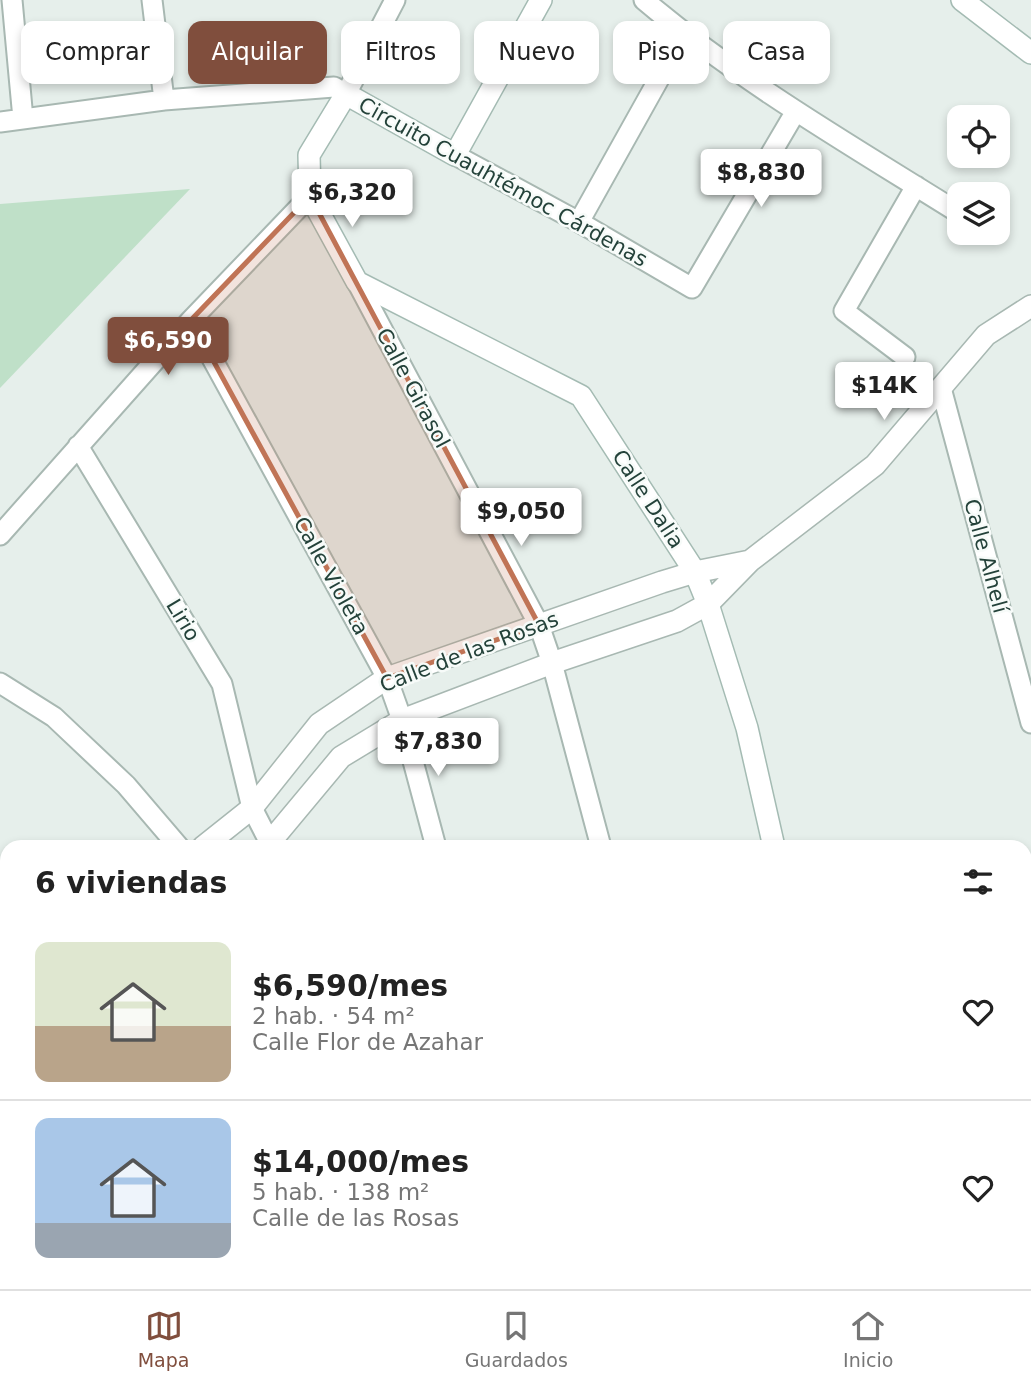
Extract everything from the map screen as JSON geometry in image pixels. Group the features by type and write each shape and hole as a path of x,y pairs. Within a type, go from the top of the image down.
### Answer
{"street":[{"path":"12,0 23,119"},
{"path":"152,0 164,100"},
{"path":"346,94 395,0"},
{"path":"455,155 541,0"},
{"path":"643,0 668,21"},
{"path":"962,0 1031,53"},
{"path":"709,51 796,111 947,205"},
{"path":"579,222 656,84"},
{"name":"Circuito Cuauhtémoc Cárdenas","path":"0,122 164,100 334,88 579,222 692,288 796,111"},
{"name":"Calle Girasol","path":"346,94 309,155 310,196 539,625 552,663 599,840"},
{"path":"905,357 844,311 916,186"},
{"path":"0,535 191,320 310,196"},
{"name":"Calle Dalia","path":"357,282 581,396 695,572 708,604 747,728 772,840"},
{"name":"Calle de las Rosas","path":"275,840 341,757 402,720 552,663 677,621 708,604 750,561 875,465 986,335 1031,306"},
{"name":"Calle Violeta","path":"191,320 387,678 402,720 434,840"},
{"name":"Calle Alhelí","path":"941,388 1031,723"},
{"name":"Lirio","path":"78,446 222,684 252,808 267,840"},
{"name":"Calle de las Rosas","path":"211,840 252,808 319,724 387,678 695,572 750,561"},
{"path":"0,683 54,716 125,785 173,840"}],"highlighted area":[{"path":"310,196 539,625 387,678 191,320"}],"green space":[{"path":"190,189 0,388 0,204"}]}
